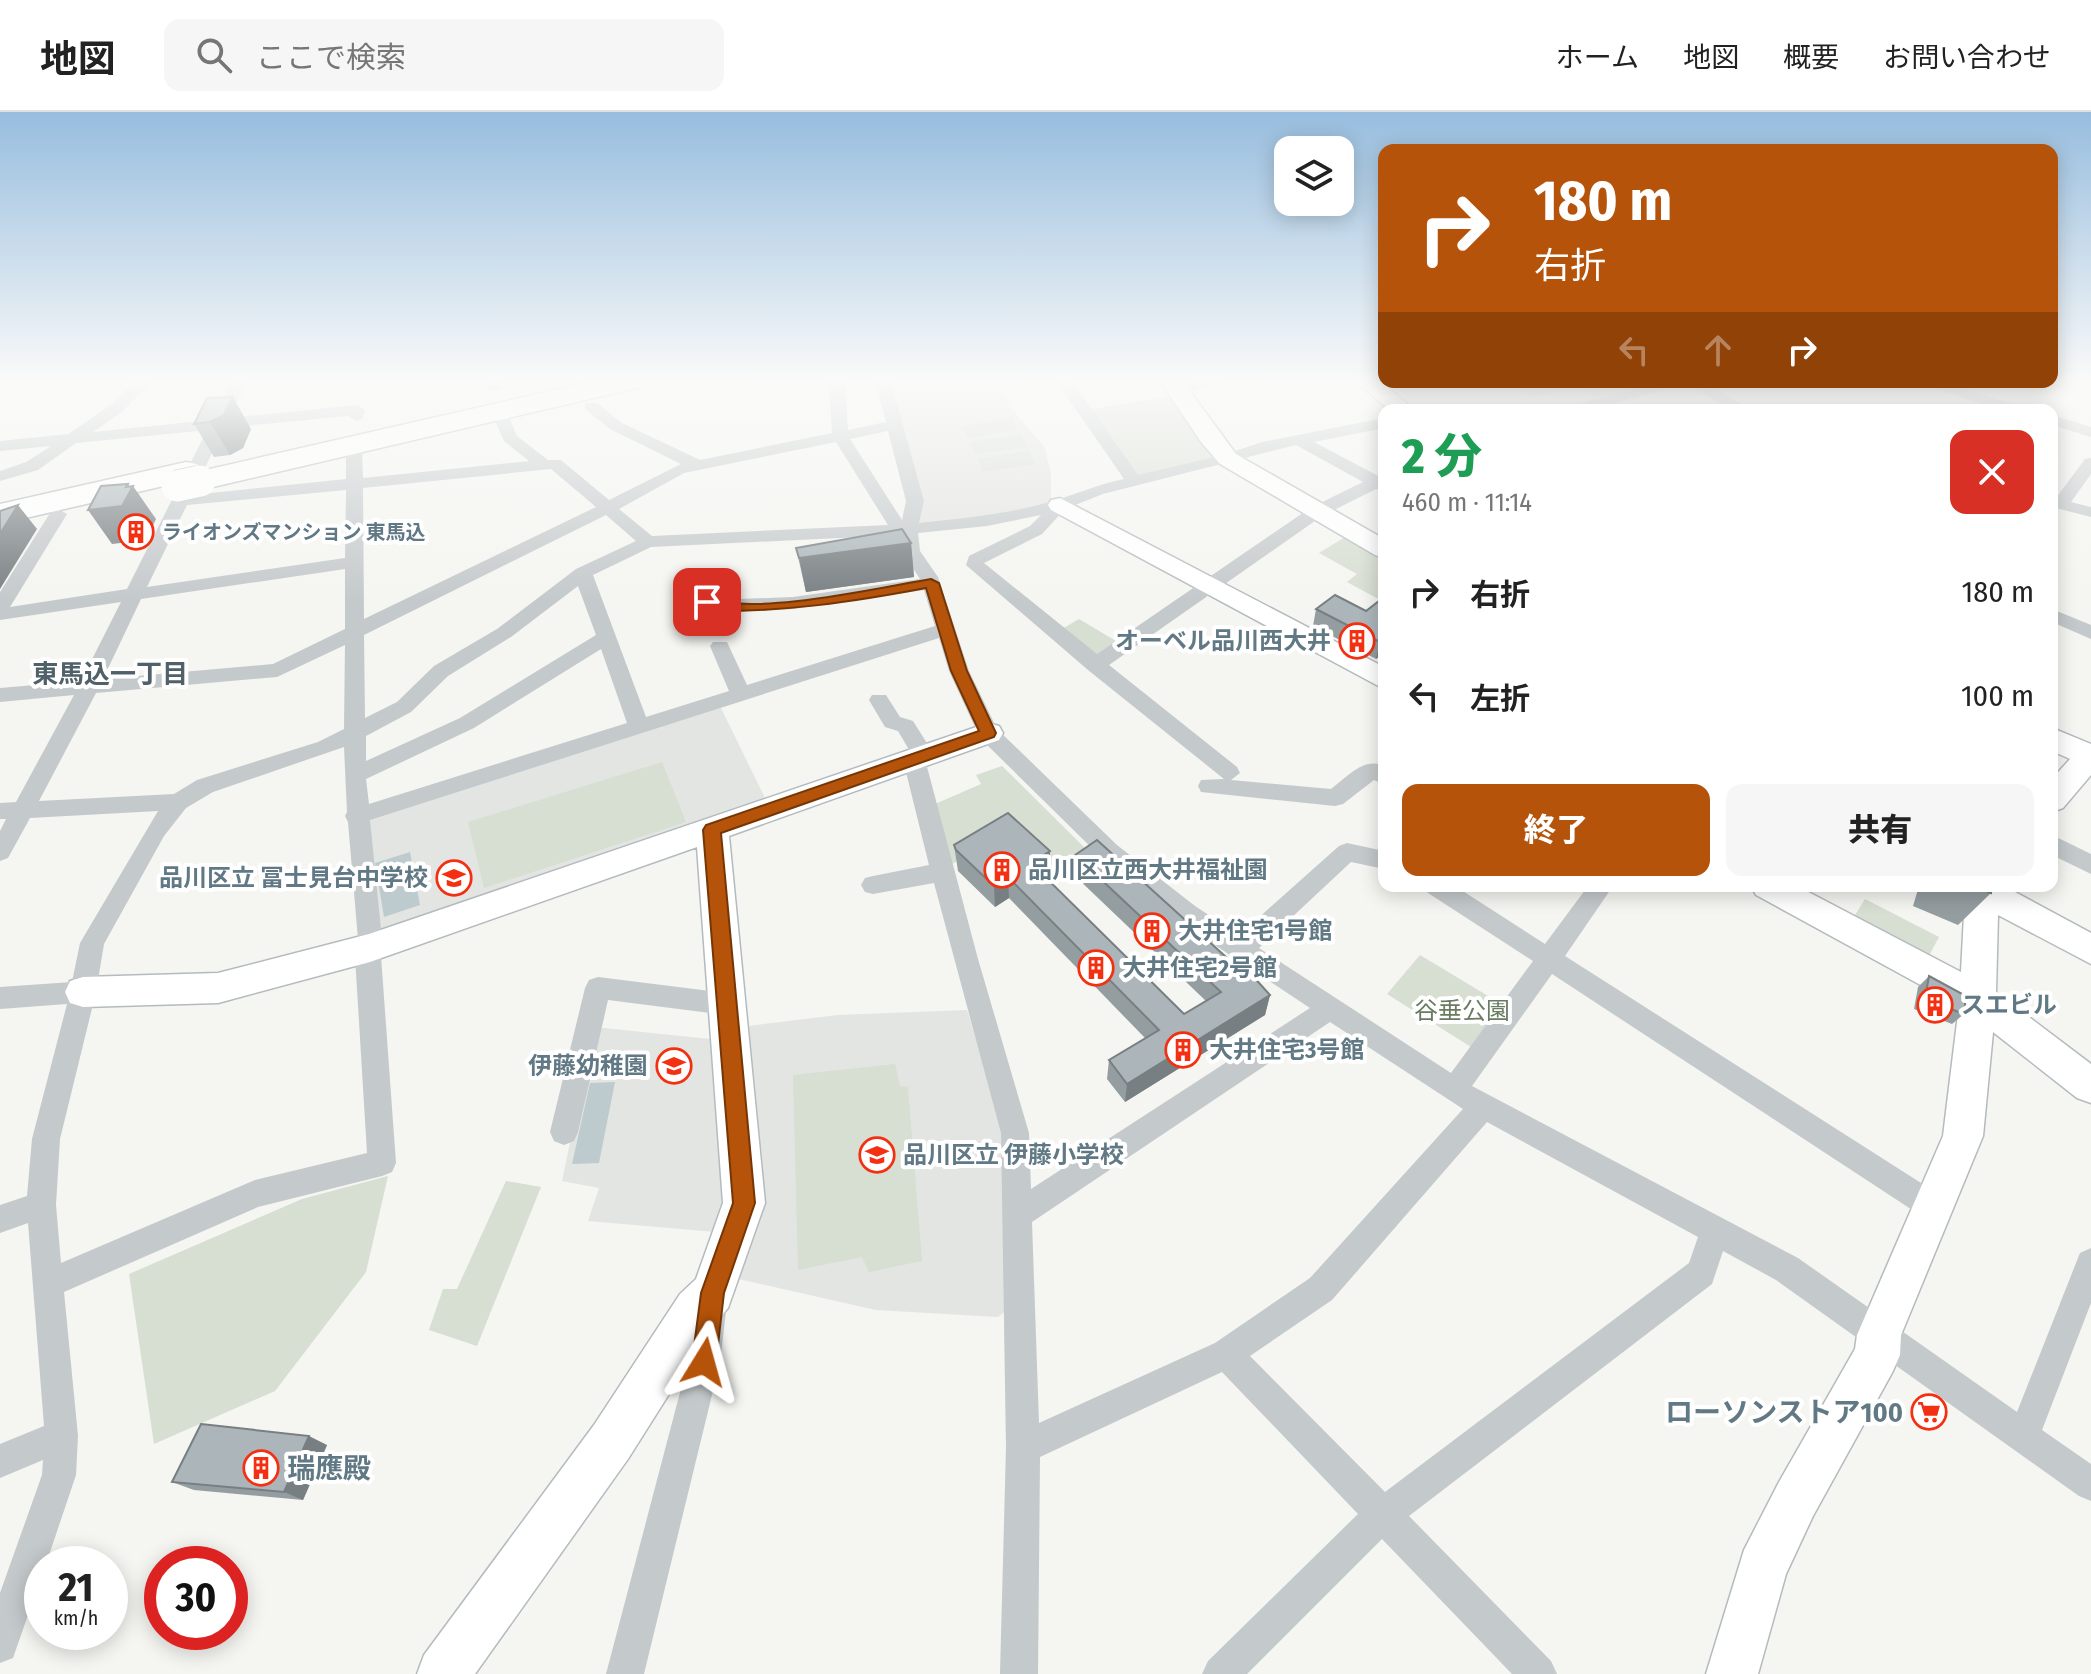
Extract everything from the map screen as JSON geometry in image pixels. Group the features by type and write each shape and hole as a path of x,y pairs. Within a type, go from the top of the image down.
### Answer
{"highway":[{"path":"0,514 190,481 276,455"},
{"path":"0,527 308,455"}],"street":[{"path":"0,476 32,466 48,455"},
{"path":"0,852 11,811 88,688 202,455"},
{"path":"50,1283 255,1194 382,1163 368,956 370,948 356,816 355,455"},
{"path":"531,455 543,464"},
{"path":"676,455 695,464"},
{"path":"0,695 277,670 607,508 679,469 741,455"},
{"path":"853,455 904,529 911,551 931,583 959,671 988,733 1109,851 1186,913 1454,1090 1787,1269 2091,1484"},
{"path":"903,455 915,501 904,529"},
{"path":"1116,455 1134,481"},
{"path":"1224,455 1378,547"},
{"path":"0,1645 59,1475 61,1436 41,1205 46,1139 83,992 92,943 156,830 178,802 205,786 326,747 404,707 441,671 504,633 583,573 648,542 904,529 987,521 1059,505 1097,490 1238,455"},
{"path":"1326,455 1378,483"},
{"path":"2058,501 2091,463"},
{"path":"190,481 354,485 555,464 648,542"},
{"path":"1095,665 1316,512 1378,485"},
{"path":"2058,504 2091,512"},
{"path":"1059,505 1378,676"},
{"path":"1059,505 1036,530 975,560 975,565 1229,773"},
{"path":"0,607 58,514"},
{"path":"0,614 354,562"},
{"path":"583,573 639,726"},
{"path":"707,602 709,606 753,607 819,603 931,583"},
{"path":"2058,618 2091,633"},
{"path":"356,816 947,629"},
{"path":"355,775 467,723 606,637"},
{"path":"720,646 741,694"},
{"path":"879,700 892,722 906,726 919,758 943,872 1015,1133 1020,1213 1023,1447 1019,1674"},
{"path":"0,998 218,988 370,948 988,733"},
{"path":"2058,741 2091,757 2058,793"},
{"path":"1209,786 1335,798 1373,769 1378,772"},
{"path":"11,811 178,802"},
{"path":"625,1674 704,1362 713,1293 744,1203 712,830"},
{"path":"2058,847 2091,865"},
{"path":"1242,948 1347,852 1378,859"},
{"path":"873,885 943,872"},
{"path":"1445,892 1933,1207"},
{"path":"1454,1090 1597,892"},
{"path":"1779,892 1978,999 2091,1086"},
{"path":"1732,1674 1762,1568 1796,1499 1877,1355 1879,1335 1963,1136 1978,999 1980,892"},
{"path":"1989,892 2091,950"},
{"path":"564,1132 598,988 726,1004"},
{"path":"1020,1213 1331,1008"},
{"path":"1023,1447 1226,1354 1321,1289 1483,1106"},
{"path":"0,1219 41,1205"},
{"path":"1221,1674 1381,1516 1701,1273 1715,1230"},
{"path":"2023,1437 2091,1263"},
{"path":"443,1674 611,1442 696,1310 713,1293"},
{"path":"1226,1354 1538,1674"},
{"path":"0,1461 61,1436"}],"shaded area":[{"path":"901,455 1047,455 1051,474 1051,503 987,518 914,526"},
{"name":"品川区立 冨士見台中学校","path":"720,706 765,798 374,936 364,820"},
{"path":"410,852 420,905 384,917 375,863"},
{"name":"品川区立 伊藤小学校","path":"967,1010 1004,1128 1009,1308 998,1317 876,1310 734,1278 726,1196 716,1232 588,1221 599,1188 562,1181 594,1027 710,1039 712,1051 740,1027 838,1015"},
{"path":"615,1082 599,1163 572,1164 590,1083"}],"green space":[{"path":"1031,455 1035,464 983,472 978,459"},
{"path":"1124,455 1216,457 1138,476"},
{"path":"1345,537 1378,556 1378,599 1347,582 1357,574 1319,553"},
{"path":"1079,619 1116,641 1094,656 1062,629"},
{"path":"662,762 686,822 484,888 468,822"},
{"path":"1002,766 1088,851 1058,872 1011,828 949,866 935,804 981,784 976,775"},
{"path":"1865,899 1939,937 1925,963 1850,923"},
{"name":"谷垂公園","path":"1420,955 1503,1005 1471,1047 1387,994"},
{"path":"895,1064 900,1086 908,1087 922,1261 869,1272 862,1257 798,1270 793,1075"},
{"path":"388,1176 366,1272 275,1391 154,1444 129,1274 302,1199"},
{"path":"506,1181 541,1187 477,1346 429,1330 443,1289 457,1289"}],"building":[{"path":"128,484 126,487 133,486 122,506 88,510 101,486"},
{"path":"18,505 0,534 0,511"},
{"path":"902,529 911,543 799,558 796,548"},
{"path":"1335,595 1366,611 1378,602 1378,641 1316,609"},
{"path":"1008,813 1050,851 1031,863 1184,1014 1221,992 1075,855 1097,840 1247,976 1251,974 1270,995 1127,1084 1109,1060 1159,1030 1008,877 994,886 956,850 954,845"},
{"path":"1929,976 1966,996 1964,1014 1925,999"},
{"name":"瑞應殿","path":"201,1424 309,1436 284,1492 172,1482"}],"place":[{"name":"ライオンズマンション 東馬込","path":"136,532"},
{"name":"オーベル品川西大井","path":"1357,641"},
{"name":"品川区立西大井福祉園","path":"1002,870"},
{"name":"品川区立 冨士見台中学校","path":"454,878"},
{"name":"大井住宅1号館","path":"1152,931"},
{"name":"大井住宅2号館","path":"1096,968"},
{"name":"スエビル","path":"1935,1005"},
{"name":"大井住宅3号館","path":"1183,1050"},
{"name":"伊藤幼稚園","path":"674,1066"},
{"name":"品川区立 伊藤小学校","path":"877,1155"},
{"name":"ローソンストア100","path":"1929,1412"},
{"name":"瑞應殿","path":"261,1468"}],"district":[{"name":"東馬込一丁目","path":"110,674"}],"route":[{"path":"704,1362 713,1293 744,1203 712,830 988,733 959,671 931,583 819,603 753,607 709,606 707,602"}]}
